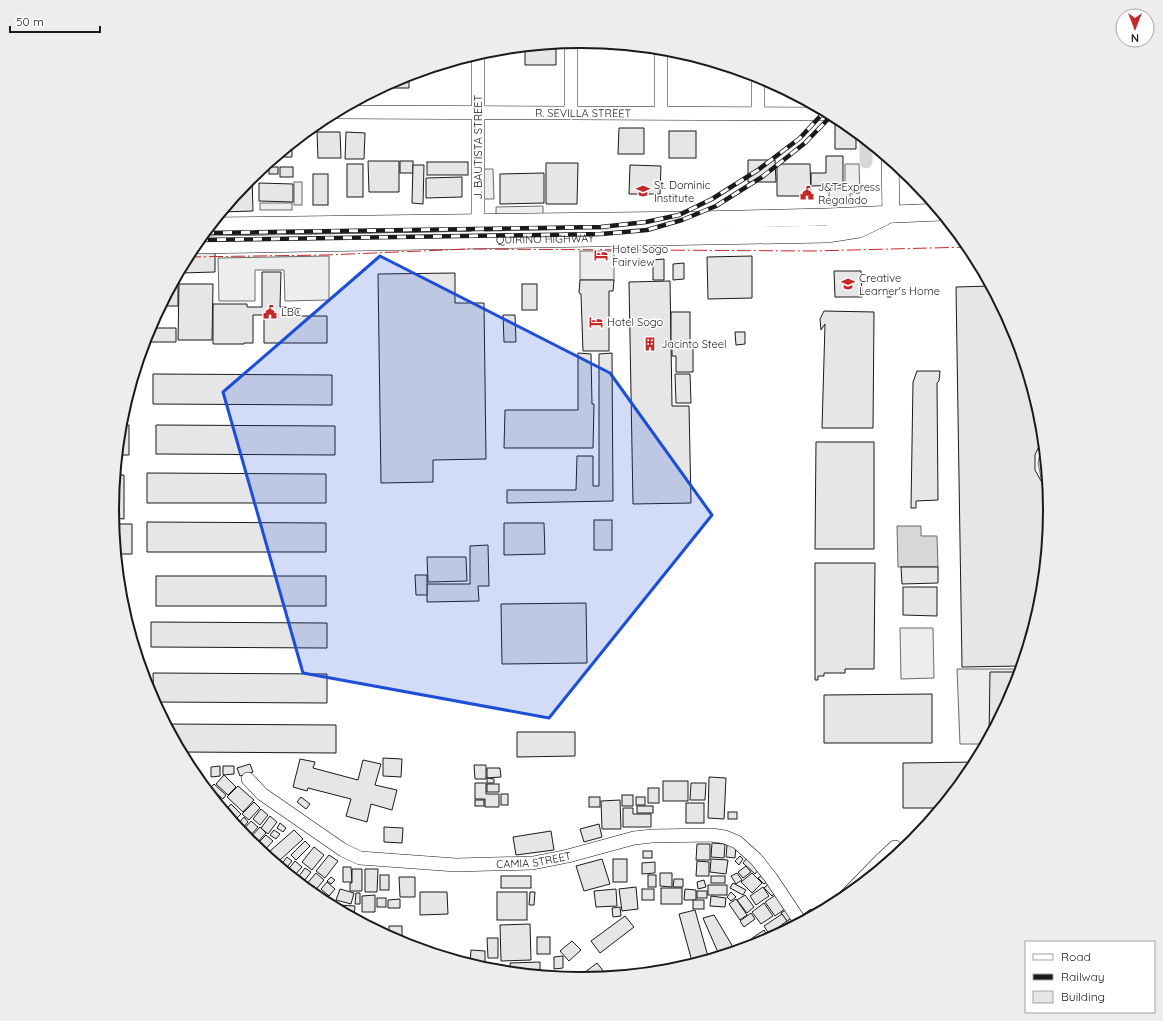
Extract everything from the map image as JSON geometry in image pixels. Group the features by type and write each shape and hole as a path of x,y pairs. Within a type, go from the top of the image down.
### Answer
{"main road":[{"path":"890,166 890,214"},
{"name":"QUIRINO HIGHWAY","path":"218,226 768,218 934,212"},
{"name":"QUIRINO HIGHWAY","path":"204,245 827,234 858,229 890,214"}],"street":[{"path":"571,48 571,113"},
{"path":"660,113 661,55"},
{"name":"J. BAUTISTA STREET","path":"478,60 478,240"},
{"path":"758,83 758,114"},
{"name":"R. SEVILLA STREET","path":"347,112 819,114"},
{"name":"CAMIA STREET","path":"248,780 262,794 343,850 360,858 456,865 533,863 568,856 634,838 652,836 712,835 724,838 737,842 756,859 771,878 798,919"},
{"path":"869,872 895,847"}],"highlighted area":[{"path":"380,256 610,373 712,515 549,718 303,673 223,392"}],"shaded area":[{"path":"845,164 859,164 860,193 850,194 851,204 829,205 829,189 845,188"},
{"path":"482,169 493,169 494,199 483,199"},
{"path":"294,182 302,182 302,205 294,205"},
{"path":"260,203 292,203 292,210 260,210"},
{"path":"543,206 543,216 496,217 496,207"},
{"path":"580,251 614,251 614,280 580,280"},
{"path":"329,256 329,300 285,301 284,270 255,270 255,301 219,301 218,258"},
{"path":"1040,452 1043,482 1041,478 1038,463"},
{"path":"897,526 921,526 921,536 937,536 938,567 898,567"},
{"path":"900,628 933,628 934,678 901,679"},
{"path":"957,669 1015,669 1009,687 981,744 960,744"}],"building":[{"path":"556,49 556,65 525,65 525,52"},
{"path":"409,82 409,88 394,88"},
{"path":"835,124 856,139 856,149 835,149"},
{"path":"619,128 644,128 644,154 618,154"},
{"path":"669,131 696,131 696,158 669,158"},
{"path":"317,132 340,132 341,158 318,158"},
{"path":"346,132 365,133 364,159 345,159"},
{"path":"292,151 292,157 284,157"},
{"path":"826,156 843,156 843,185 811,186 811,173 826,173"},
{"path":"748,160 775,160 776,182 748,182"},
{"path":"368,161 399,161 399,192 369,192"},
{"path":"400,161 413,161 413,173 400,173"},
{"path":"427,162 468,162 468,175 427,175"},
{"path":"546,163 578,163 577,204 546,204"},
{"path":"347,164 363,164 363,197 347,197"},
{"path":"777,164 810,164 811,196 777,196"},
{"path":"413,165 424,165 423,204 412,203"},
{"path":"630,165 661,166 660,194 629,194"},
{"path":"272,167 278,167 278,174 269,174 269,170"},
{"path":"280,167 293,167 293,177 280,177"},
{"path":"544,173 544,203 500,204 500,174"},
{"path":"313,174 328,174 328,205 313,205"},
{"path":"462,177 462,197 426,198 426,178"},
{"path":"259,183 293,184 293,202 259,201"},
{"path":"252,185 253,211 229,212"},
{"path":"215,247 215,272 185,273 197,254 201,248"},
{"path":"752,256 752,298 708,299 707,257"},
{"path":"664,259 664,280 653,280 653,260"},
{"path":"684,263 684,279 673,280 673,264"},
{"path":"834,271 861,271 862,297 835,297"},
{"path":"262,272 281,272 280,307 298,308 298,316 327,316 327,343 264,343 264,315 253,315 253,343 213,344 213,304 247,304 247,307 262,307"},
{"path":"455,273 455,303 484,303 486,459 433,460 433,482 381,483 378,274"},
{"name":"Hotel Sogo","path":"580,280 614,280 613,291 609,291 609,351 583,351 581,294 579,293"},
{"name":"Jacinto Steel","path":"670,281 672,406 689,406 691,503 633,504 629,282"},
{"path":"179,284 213,284 212,340 178,340"},
{"path":"522,284 537,284 537,310 522,310"},
{"path":"178,285 178,306 167,306"},
{"path":"986,286 1009,334 1019,362 1028,391 1039,446 1035,455 1035,470 1043,485 1043,541 1040,571 1028,630 1016,666 962,667 956,287"},
{"path":"887,289 892,289 891,297 887,297"},
{"path":"824,311 874,312 873,428 822,428 825,324 821,330 820,319"},
{"path":"671,312 690,312 690,342 671,342"},
{"path":"503,315 515,315 516,342 504,342"},
{"path":"157,328 176,328 176,342 151,342"},
{"path":"735,332 745,332 745,344 736,345"},
{"path":"672,342 693,342 693,372 676,372 676,356 672,356"},
{"path":"578,353 591,354 592,404 594,404 593,448 504,448 505,410 578,410"},
{"path":"612,353 613,501 507,503 507,490 576,490 577,456 593,456 593,486 599,486 599,354"},
{"path":"917,371 940,371 939,381 937,383 938,500 916,501 916,508 911,508 913,382"},
{"path":"153,374 332,375 332,405 153,404"},
{"path":"675,374 690,374 691,403 676,403"},
{"path":"127,425 129,425 129,455 122,455"},
{"path":"156,425 335,426 335,455 156,454"},
{"path":"816,442 874,442 874,549 815,549"},
{"path":"147,473 326,474 326,503 147,503"},
{"path":"120,475 124,475 124,519 119,519"},
{"path":"594,520 612,520 612,550 594,550"},
{"path":"147,522 326,523 326,552 147,552"},
{"path":"504,523 544,523 545,554 504,555"},
{"path":"119,524 132,524 132,554 121,554"},
{"path":"488,545 489,586 478,586 479,601 427,602 427,584 470,584 470,546"},
{"path":"427,557 466,557 467,581 428,582"},
{"path":"815,563 875,563 874,669 845,669 845,673 824,673 824,676 818,676 818,680 815,680"},
{"path":"901,567 938,567 938,583 902,584"},
{"path":"415,575 427,575 427,595 416,595"},
{"path":"156,576 326,576 326,606 156,606"},
{"path":"903,587 937,587 937,616 903,615"},
{"path":"586,603 587,663 502,664 501,604"},
{"path":"151,622 327,623 327,648 151,647"},
{"path":"990,672 1014,672 1009,687 989,728"},
{"path":"153,673 327,674 327,703 161,702 153,685"},
{"path":"932,694 932,743 824,743 824,695"},
{"path":"172,724 336,725 336,753 187,752"},
{"path":"517,732 575,732 575,756 517,757"},
{"path":"383,758 402,759 401,777 383,776"},
{"path":"300,759 315,762 313,768 358,780 363,760 381,764 375,785 397,790 392,810 371,804 367,822 346,816 351,799 308,788 307,791 293,787"},
{"path":"969,762 935,808 903,808 903,763"},
{"path":"250,764 253,772 240,776 237,768"},
{"path":"474,765 486,765 486,779 475,779"},
{"path":"220,766 220,776 211,777 211,767"},
{"path":"223,766 234,766 234,774 223,775"},
{"path":"487,768 500,768 501,777 487,778"},
{"path":"224,775 236,787 228,795 216,784"},
{"path":"709,777 726,778 724,819 708,818"},
{"path":"487,778 494,779 494,783 487,783"},
{"path":"663,781 688,781 688,801 663,801"},
{"path":"475,783 486,783 486,794 499,794 499,807 485,807 485,799 475,799"},
{"path":"691,783 706,783 705,800 690,800"},
{"path":"214,784 226,795 223,799 216,793 211,787"},
{"path":"487,784 499,784 499,792 487,792"},
{"path":"238,786 254,800 243,812 227,797"},
{"path":"648,788 659,788 659,803 648,803"},
{"path":"501,794 508,794 508,805 501,805"},
{"path":"622,795 633,795 633,806 622,806"},
{"path":"301,797 310,804 306,809 297,802"},
{"path":"589,797 600,797 600,807 589,807"},
{"path":"636,797 645,797 645,805 636,805"},
{"path":"475,800 484,800 484,806 475,806"},
{"path":"620,800 621,829 602,829 601,801"},
{"path":"254,802 260,808 249,820 242,814"},
{"path":"686,803 704,803 704,823 686,823"},
{"path":"231,804 241,814 237,818 228,808"},
{"path":"637,806 653,806 653,813 637,813"},
{"path":"623,808 633,808 633,814 651,814 651,827 623,827"},
{"path":"261,809 268,815 260,825 253,819"},
{"path":"728,812 737,812 737,819 728,819"},
{"path":"270,816 277,822 268,834 261,828"},
{"path":"244,817 248,822 244,826 240,822"},
{"path":"251,821 258,827 251,835 245,828"},
{"path":"280,823 286,828 283,832 277,828"},
{"path":"599,824 602,837 584,842 580,829"},
{"path":"260,827 266,833 258,842 252,836"},
{"path":"384,827 403,828 402,843 384,842"},
{"path":"274,830 280,834 276,839 270,835"},
{"path":"294,830 303,839 280,860 270,851"},
{"path":"551,831 554,850 516,855 513,837"},
{"path":"266,835 273,841 266,849 259,842"},
{"path":"305,841 310,846 296,860 291,855"},
{"path":"712,843 725,844 724,858 711,857"},
{"path":"697,844 710,844 710,860 696,860"},
{"path":"727,845 736,846 735,858 726,857"},
{"path":"314,847 324,855 312,870 302,862"},
{"path":"643,851 652,851 652,858 643,858"},
{"path":"329,855 338,861 325,878 316,871"},
{"path":"740,856 743,859 739,865 735,861"},
{"path":"287,857 292,861 287,867 283,863"},
{"path":"747,858 759,869 755,874 743,863"},
{"path":"602,859 610,884 584,891 576,866"},
{"path":"613,859 627,859 627,882 613,882"},
{"path":"711,859 728,860 726,874 710,872"},
{"path":"295,861 302,867 296,874 289,868"},
{"path":"697,861 709,862 709,876 696,876"},
{"path":"655,862 655,873 642,874 642,863"},
{"path":"746,866 751,872 743,878 738,872"},
{"path":"343,867 351,867 352,882 343,882"},
{"path":"305,868 311,872 305,880 299,876"},
{"path":"352,869 362,869 362,891 350,891 350,883 352,883"},
{"path":"365,869 378,869 377,892 365,892"},
{"path":"316,873 324,880 316,889 308,883"},
{"path":"660,873 672,873 672,887 660,886"},
{"path":"737,873 742,880 736,884 731,876"},
{"path":"752,873 762,883 752,893 741,882"},
{"path":"765,873 770,880 764,884 758,878"},
{"path":"380,875 389,875 389,890 380,890"},
{"path":"648,875 656,875 656,887 648,887"},
{"path":"501,876 531,876 531,888 501,888"},
{"path":"711,876 725,876 725,883 711,883"},
{"path":"331,877 335,880 331,884 327,881"},
{"path":"399,877 415,877 415,897 400,897"},
{"path":"674,879 683,879 683,887 673,887"},
{"path":"704,880 706,887 698,889 697,882"},
{"path":"327,882 335,889 329,896 321,889"},
{"path":"771,882 778,889 772,896 764,888"},
{"path":"733,883 746,890 743,895 730,888"},
{"path":"708,885 727,885 727,895 708,895"},
{"path":"636,887 638,909 622,911 619,889"},
{"path":"763,887 769,896 756,905 750,896"},
{"path":"661,888 682,888 682,904 661,904"},
{"path":"340,889 354,893 351,904 336,900"},
{"path":"616,889 617,906 596,907 594,891"},
{"path":"642,889 654,889 654,900 642,900"},
{"path":"685,889 696,890 696,900 684,900"},
{"path":"697,891 707,891 707,898 697,898"},
{"path":"420,892 447,892 448,914 420,915"},
{"path":"497,892 527,892 527,920 497,920"},
{"path":"530,892 535,892 534,905 529,905"},
{"path":"731,892 736,897 731,901 727,897"},
{"path":"780,892 789,906 775,916 765,902"},
{"path":"356,893 360,893 360,904 355,904"},
{"path":"375,895 375,912 362,912 362,896"},
{"path":"745,895 754,907 747,913 737,900"},
{"path":"711,896 726,898 725,907 710,906"},
{"path":"377,898 386,898 386,907 377,907"},
{"path":"400,899 400,908 388,908 388,900"},
{"path":"736,899 747,915 740,920 729,904"},
{"path":"693,900 704,900 704,909 693,909"},
{"path":"764,903 773,916 761,924 752,912"},
{"path":"341,905 355,906 354,913"},
{"path":"620,907 621,916 613,917 612,908"},
{"path":"790,907 796,915 787,921 781,913"},
{"path":"811,909 813,911 802,917"},
{"path":"695,910 708,955 691,959 679,914"},
{"path":"751,913 755,919 744,927 740,921"},
{"path":"782,914 787,921 768,933 764,926"},
{"path":"714,915 733,947 718,952 703,918"},
{"path":"625,916 634,927 600,953 591,941"},
{"path":"790,921 791,922 786,925 779,928"},
{"path":"530,924 531,960 501,961 500,925"},
{"path":"389,926 402,926 402,937 389,931"},
{"path":"764,930 766,934 752,940 751,939"},
{"path":"537,937 550,937 550,954 537,954"},
{"path":"487,938 498,938 498,958 488,958"},
{"path":"572,941 581,950 569,961 560,951"},
{"path":"471,950 485,951 485,963 470,959"},
{"path":"563,956 563,968 554,969 554,957"},
{"path":"540,962 540,971 510,967 510,963"},
{"path":"597,963 604,972 584,973"}],"waterway":[{"path":"866,146 866,162"}],"railway":[{"path":"212,233 601,227 646,222 679,215 712,199 758,170 800,138 821,115"},
{"path":"207,240 601,234 647,230 682,220 716,206 762,177 805,143 828,119"}],"power":[{"path":"195,257 326,255 469,249 812,251 961,247"}],"place":[{"name":"St. Dominic Institute","path":"643,191"},
{"name":"J&T Express Regalado","path":"807,193"},
{"name":"Hotel Sogo Fairview","path":"601,255"},
{"name":"Creative Learner's Home","path":"848,284"},
{"name":"LBC","path":"270,312"},
{"name":"Hotel Sogo","path":"596,322"},
{"name":"Jacinto Steel","path":"650,344"}]}
